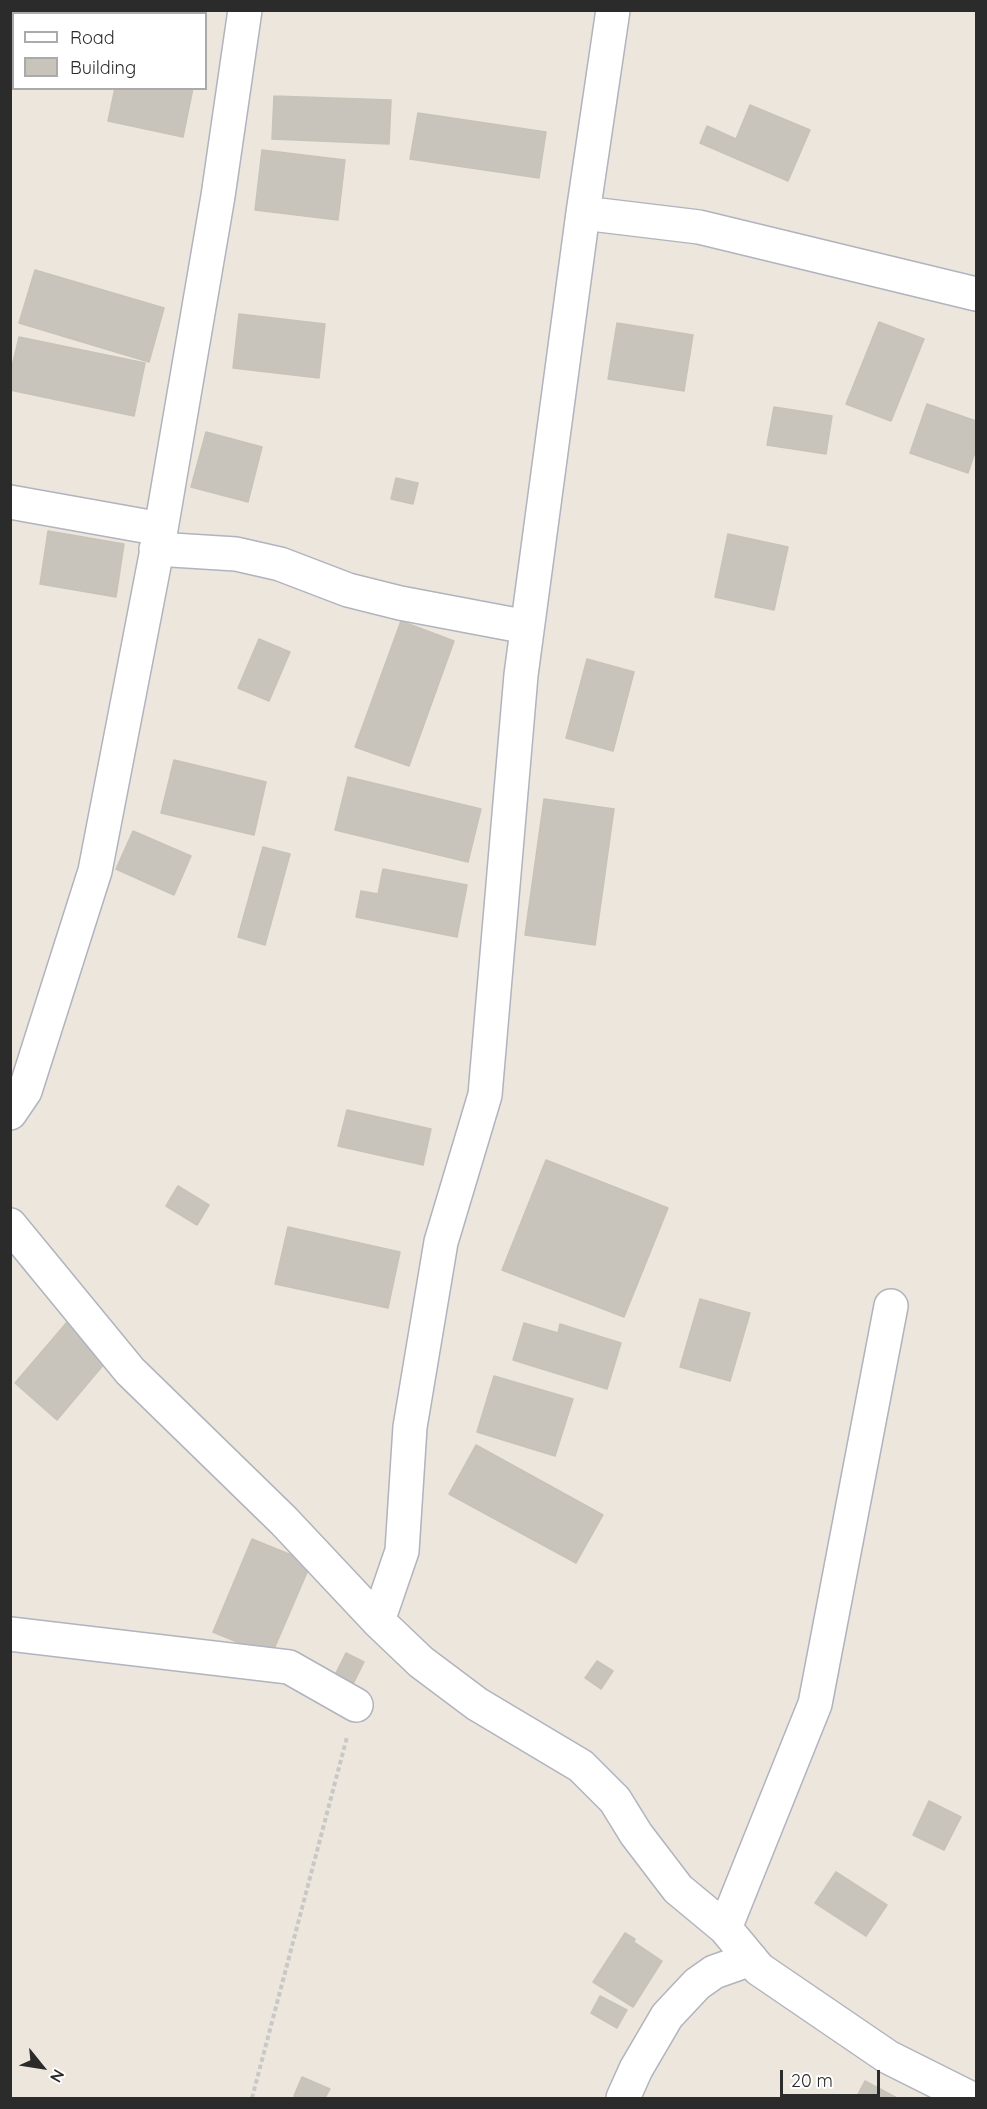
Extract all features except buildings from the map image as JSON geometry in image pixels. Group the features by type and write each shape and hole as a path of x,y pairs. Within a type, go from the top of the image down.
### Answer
{"street":[{"path":"10,1113 25,1091 95,871 159,539 218,196 245,10"},
{"path":"378,1621 402,1551 410,1427 441,1242 485,1095 499,913 527,627 613,10"},
{"path":"583,213 699,227 976,294"},
{"path":"10,502 159,539 280,564 348,590 400,603 527,627"},
{"path":"10,1225 130,1371 285,1521 378,1621 421,1662 477,1704 581,1766 615,1800 636,1834 678,1889 725,1928 759,1969 888,2057 970,2098"},
{"path":"725,1928 815,1704 891,1306"},
{"path":"10,1634 289,1667 356,1705"},
{"path":"623,2098 636,2069 667,2016 697,1984 714,1972 751,1959"}],"path":[{"path":"252,2098 356,1705"}]}
